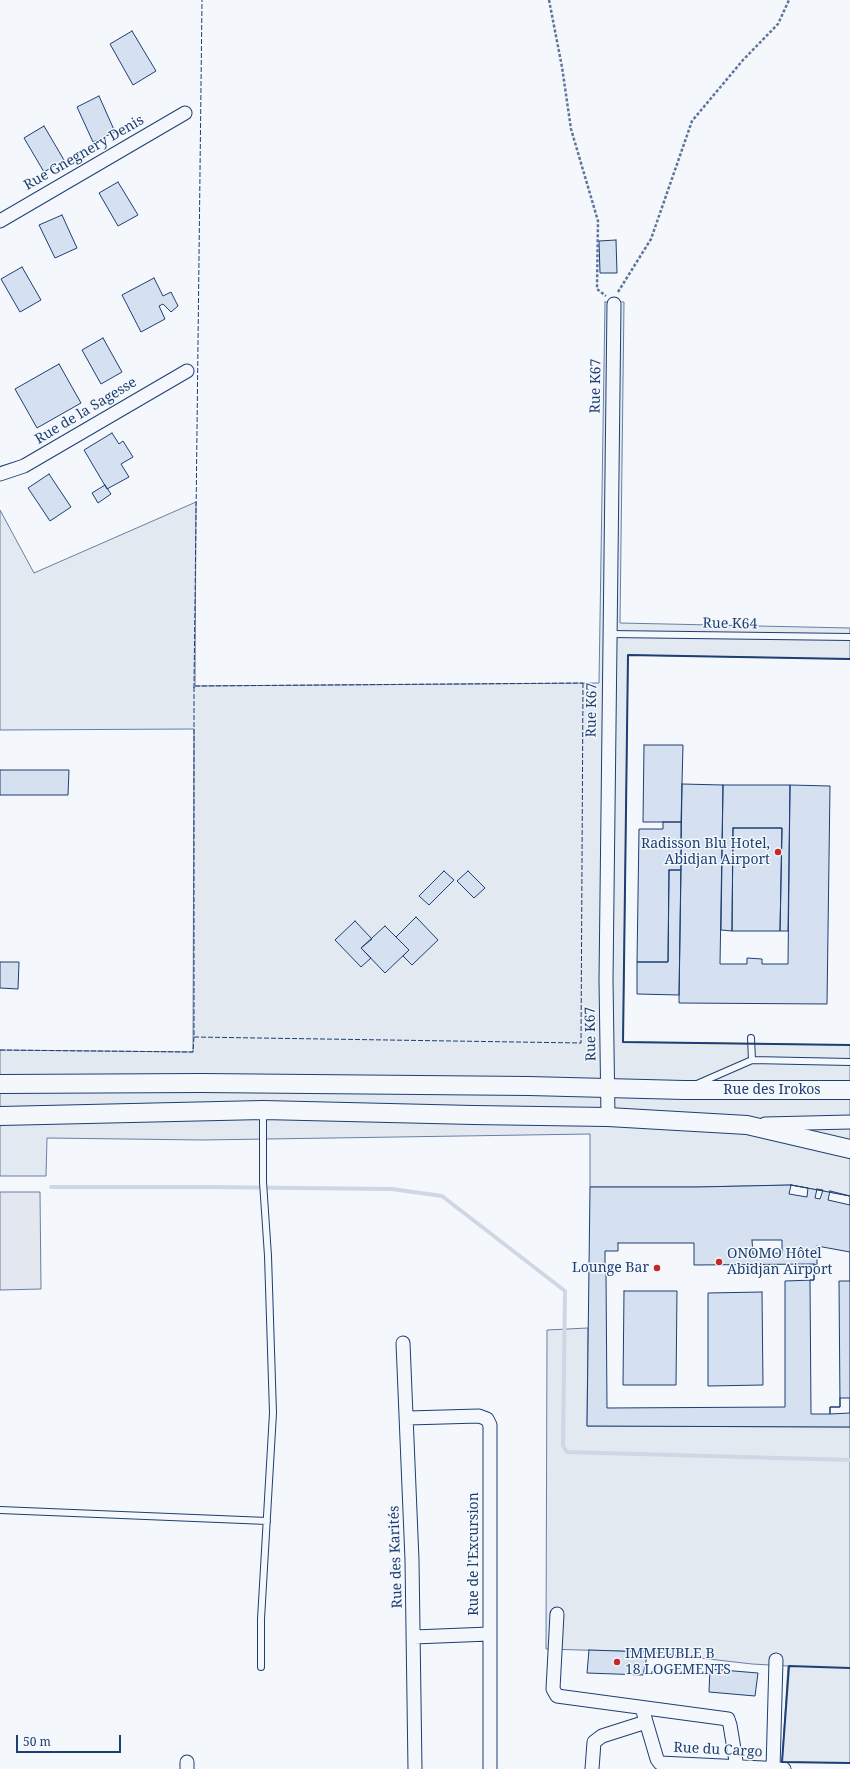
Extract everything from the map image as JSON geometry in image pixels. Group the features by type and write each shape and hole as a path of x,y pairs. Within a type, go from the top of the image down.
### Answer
{"main road":[{"name":"Rue des Irokos","path":"0,1084 200,1083 529,1086 689,1090 850,1090"},
{"path":"689,1090 691,1120"},
{"path":"0,1116 264,1110 691,1120 747,1125 850,1150"}],"street":[{"name":"Rue Gnegnery Denis","path":"0,221 185,113"},
{"name":"Rue K67","path":"608,1117 606,971 614,304"},
{"name":"Rue de la Sagesse","path":"0,474 24,466 186,371"},
{"path":"747,1125 850,1122"},
{"name":"Rue des Karités","path":"403,1343 408,1418 414,1637 415,1769"},
{"name":"Rue de l'Excursion","path":"408,1418 479,1416 487,1419 490,1425 490,1769"},
{"path":"557,1614 553,1689 557,1696 728,1719 737,1767"},
{"path":"414,1637 489,1634"},
{"path":"773,1769 776,1660"},
{"name":"Rue du Cargo","path":"642,1708 657,1758 660,1763 784,1769"},
{"path":"592,1769 594,1742 602,1736 646,1722"}],"lane":[{"name":"Rue K64","path":"609,634 850,637"},
{"path":"751,1038 752,1060"},
{"path":"689,1090 752,1060 850,1062"},
{"path":"261,1667 273,1413 268,1256 263,1182 264,1110"},
{"path":"0,1510 267,1521"}],"path":[{"path":"549,0 562,67 571,129 598,221 597,289 614,304 618,290 651,239 692,121 743,60 778,24 790,0"}],"shaded area":[{"path":"605,302 624,302 620,623 850,628 850,659 628,655 623,1042 850,1045 850,1196 791,1185 590,1187 590,1134 203,1140 47,1138 46,1176 0,1176 0,1050 193,1052 194,729 0,730 0,510 34,573 196,502 195,686 599,683"},
{"path":"0,1192 40,1192 41,1289 0,1290"},
{"path":"588,1328 587,1426 850,1427 850,1763 782,1762 788,1666 752,1664 648,1652 546,1649 547,1330"}],"building":[{"path":"132,31 156,71 133,85 110,44"},
{"path":"99,96 115,132 93,142 77,107"},
{"path":"44,126 64,160 44,172 24,138"},
{"path":"118,182 138,215 118,226 99,193"},
{"path":"62,215 77,248 55,258 39,225"},
{"path":"616,240 617,273 600,273 599,241"},
{"path":"22,267 41,300 20,312 1,279"},
{"path":"154,278 163,296 171,292 178,306 171,312 163,304 159,306 165,319 141,332 122,295"},
{"path":"103,338 122,372 101,384 82,350"},
{"path":"59,364 81,403 37,428 15,389"},
{"path":"112,433 119,444 123,441 133,457 121,464 129,477 107,489 84,450"},
{"path":"49,474 71,507 50,521 28,488"},
{"path":"105,485 111,494 98,503 92,493"},
{"path":"644,745 683,745 681,822 643,822"},
{"path":"0,770 69,770 68,795 0,795"},
{"path":"682,784 723,785 720,964 747,964 747,958 762,959 762,964 788,964 790,785 830,786 827,1004 679,1003"},
{"path":"723,785 790,785 788,931 780,931 782,828 733,828 732,931 721,930"},
{"path":"663,822 681,822 681,870 669,870 668,962 637,962 639,829 663,829"},
{"path":"733,828 782,828 780,931 732,931"},
{"path":"669,870 681,870 679,995 637,994 637,962 668,962"},
{"path":"444,871 454,880 429,905 419,896"},
{"path":"468,871 485,888 474,898 457,881"},
{"path":"416,917 438,940 412,965 403,956 409,950 396,937"},
{"path":"355,921 372,939 361,948 371,958 361,967 335,940"},
{"path":"385,926 409,950 385,973 361,948"},
{"path":"0,962 19,962 18,989 0,988"},
{"name":"ONOMO Hôtel Abidjan Airport","path":"791,1185 850,1196 850,1427 587,1426 590,1187"},
{"path":"791,1185 808,1188 807,1197 789,1194"},
{"path":"817,1189 823,1190 820,1199 815,1198"},
{"path":"830,1191 850,1196 850,1205 828,1200"},
{"path":"752,1240 782,1240 782,1253 753,1254"},
{"path":"618,1243 694,1243 694,1265 814,1264 814,1280 785,1281 785,1407 607,1408 606,1273 615,1272 615,1268 605,1268 605,1251 618,1251","holes":["624,1291 677,1291 676,1385 623,1385","762,1292 763,1385 708,1386 708,1293"]},
{"path":"817,1246 850,1252 850,1281 839,1281 840,1407 830,1407 830,1414 811,1414 810,1280 814,1280 814,1264 817,1265"},
{"path":"840,1398 850,1398 850,1413 830,1414 830,1407 840,1407"},
{"name":"IMMEUBLE B 18 LOGEMENTS","path":"589,1650 648,1652 643,1675 587,1673"},
{"path":"710,1669 758,1673 755,1696 709,1692"}],"waterway":[{"path":"51,1187 392,1189 442,1196 565,1291 563,1446 567,1452 850,1460"}],"fence":[{"path":"194,688 202,0"},
{"path":"583,683 581,1043 194,1037 194,686 583,683"},
{"path":"0,1050 193,1052 194,1036"}],"wall":[{"path":"850,659 628,655 623,1042 850,1045"},
{"path":"850,1668 789,1666 782,1762 850,1763"}],"place":[{"name":"Radisson Blu Hotel, Abidjan Airport","path":"778,852"},
{"name":"ONOMO Hôtel Abidjan Airport","path":"719,1262"},
{"name":"Lounge Bar","path":"657,1268"},
{"name":"IMMEUBLE B 18 LOGEMENTS","path":"617,1662"}]}
